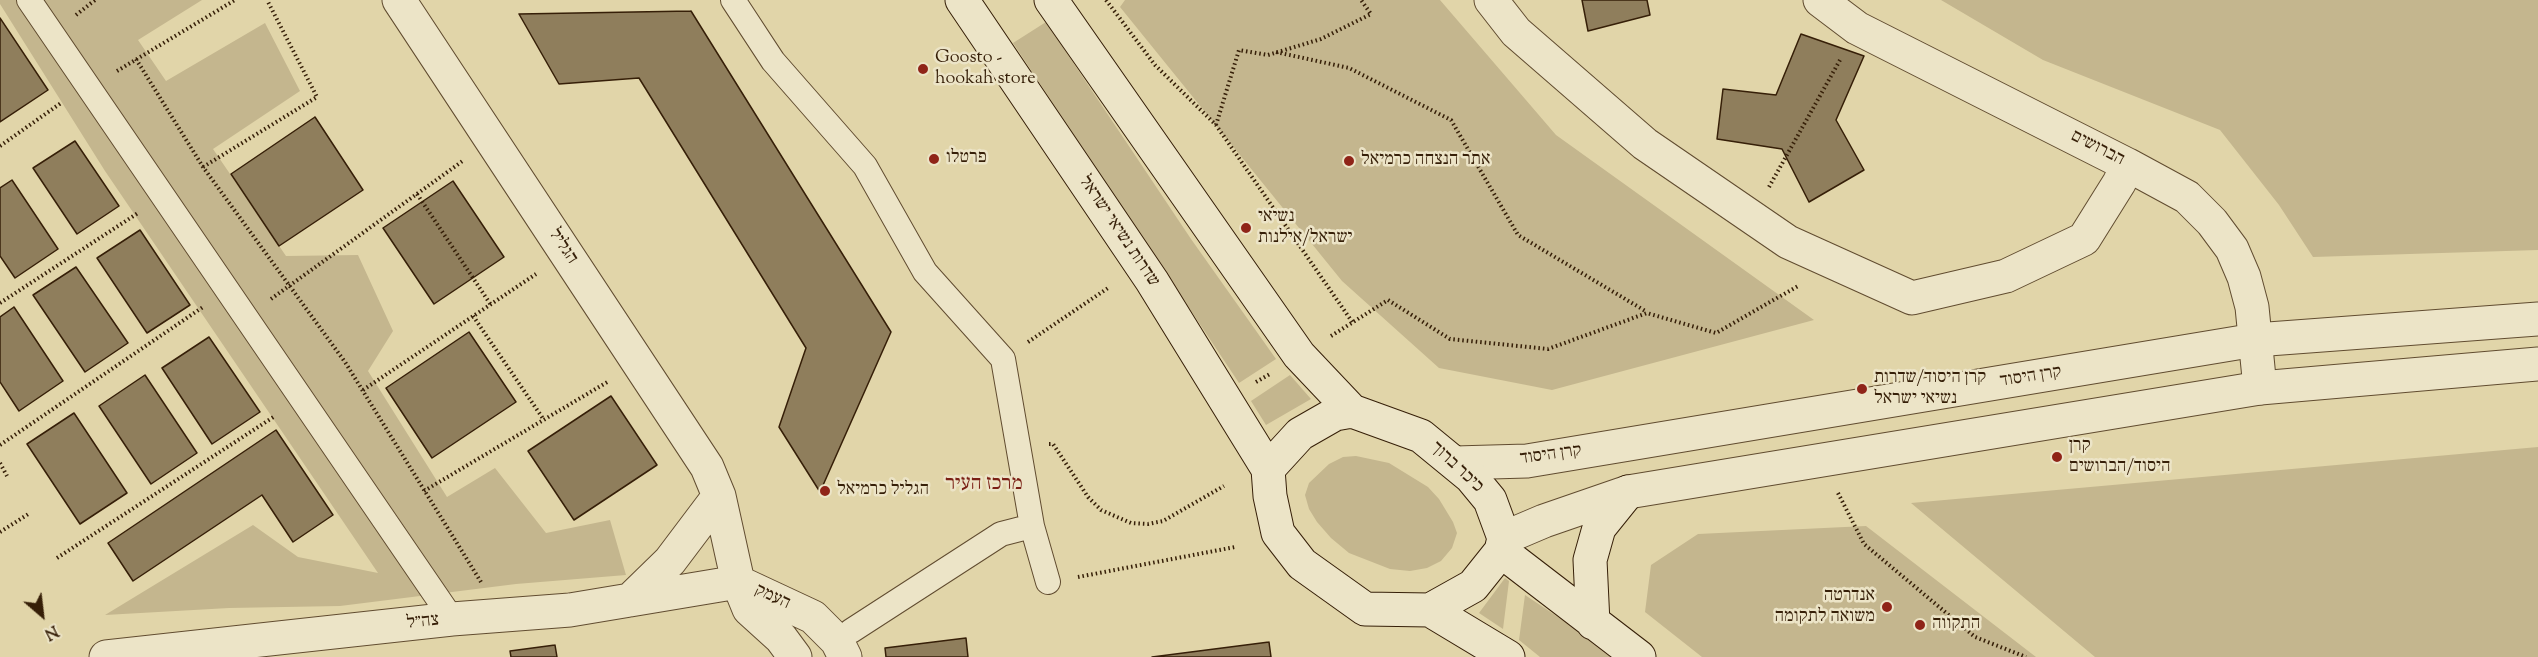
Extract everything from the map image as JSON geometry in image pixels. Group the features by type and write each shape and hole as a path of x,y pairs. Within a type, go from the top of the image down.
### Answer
{"street":[{"path":"29,0 452,619"},
{"name":"הגליל","path":"399,0 707,467 719,496 738,582"},
{"path":"734,0 773,61 866,166 925,272 1003,359 1032,526 1048,582"},
{"name":"שדרות נשיאי ישראל","path":"962,0 1152,281 1268,469"},
{"path":"1051,0 1299,355 1352,411"},
{"path":"1491,0 1516,32 1645,144 1788,242 1912,298 2006,276 2084,239 2120,183 2128,165"},
{"name":"הברושים","path":"1820,0 1857,28 2128,165 2187,198 2212,222 2232,249 2244,278 2252,308 2260,388"},
{"name":"קרן היסוד","path":"1455,463 1527,461 2255,340 2538,319"},
{"path":"1352,411 1335,414 1300,434 1268,469 1270,496 1278,533 1302,564 1365,609 1430,610 1473,586 1502,544 1544,521 1628,492 2260,388 2538,364"},
{"name":"כיכר ברוך","path":"1352,411 1421,436 1471,477 1490,500 1502,544"},
{"path":"1593,622 1590,560 1599,528 1628,492"},
{"path":"630,600 670,561 719,496"},
{"path":"848,644 1001,534 1032,526"},
{"path":"1502,544 1593,622 1639,657"},
{"name":"צה״ל","path":"106,657 452,619 570,610 738,582"},
{"name":"העמק","path":"738,582 813,617 837,641 848,644"},
{"name":"העמק","path":"738,582 749,609 782,638 795,657"},
{"path":"1430,610 1508,657"}],"path":[{"path":"235,0 136,60 203,167 345,362 503,615"},
{"path":"203,167 317,97 267,0"},
{"path":"1106,0 1155,65 1216,125 1353,323"},
{"path":"1216,125 1239,50 1268,55 1321,39 1371,14 1361,0"},
{"path":"1276,52 1349,68 1451,120 1518,235 1647,313 1716,333 1836,264"},
{"path":"1787,155 1842,57"},
{"path":"0,146 70,97 89,88"},
{"path":"290,285 491,140"},
{"path":"417,194 491,304"},
{"path":"0,303 163,197"},
{"path":"363,390 566,253"},
{"path":"1003,359 1108,288"},
{"path":"0,445 227,290"},
{"path":"1325,339 1388,300 1450,339 1548,349 1647,313"},
{"path":"473,316 544,420"},
{"path":"424,490 630,369 640,366"},
{"path":"1253,385 1272,373"},
{"path":"57,558 301,399"},
{"path":"1019,449 1053,444 1088,497 1101,510 1131,523 1148,524 1162,521 1224,486"},
{"path":"0,463 7,476"},
{"path":"1833,484 1864,544 1975,637 2026,657"},
{"path":"0,532 30,513"},
{"path":"1048,582 1235,548"}],"shaded area":[{"path":"0,0 202,0 138,40 166,81 265,23 300,91 213,149 286,256 358,255 393,331 368,371 447,497 495,468 546,533 610,520 626,575 516,584 340,606 229,608 105,615 253,525 298,557 378,573 105,171 0,4"},
{"path":"1125,0 1440,0 1556,135 1814,320 1552,390 1439,368 1342,281 1120,7"},
{"path":"1941,0 2538,0 2538,250 2313,257 2279,205 2220,130 2043,60"},
{"path":"1046,22 1191,239 1276,359 1239,383 1013,43"},
{"path":"1290,375 1311,399 1266,425 1251,401"},
{"path":"2538,447 2538,657 2095,657 1911,503"},
{"path":"1356,456 1389,463 1428,487 1439,499 1457,533 1452,548 1441,561 1427,568 1410,571 1390,569 1349,553 1317,522 1309,509 1305,495 1309,483 1329,464 1343,457"},
{"path":"1866,526 2036,657 1702,657 1645,612 1651,565 1698,534"},
{"path":"1505,578 1509,581 1503,629 1479,613"},
{"path":"1525,595 1618,657 1540,657 1519,640"}],"building":[{"path":"1582,0 1647,0 1650,15 1588,31"},
{"path":"691,11 891,332 820,492 779,427 806,348 639,78 559,84 519,14"},
{"path":"0,18 48,90 0,122"},
{"path":"1801,34 1864,56 1836,120 1864,170 1809,202 1782,149 1717,139 1723,89 1776,95"},
{"path":"315,117 363,190 279,246 231,174"},
{"path":"75,141 119,206 77,234 33,168"},
{"path":"12,180 58,249 15,278 0,256 0,188"},
{"path":"453,181 504,257 434,304 383,228"},
{"path":"140,230 190,305 147,333 97,258"},
{"path":"76,267 128,343 85,372 33,295"},
{"path":"14,307 63,381 19,411 0,382 0,317"},
{"path":"469,332 516,402 432,458 386,388"},
{"path":"209,337 260,412 212,444 162,368"},
{"path":"145,375 197,453 151,484 99,406"},
{"path":"611,396 657,465 574,520 528,451"},
{"path":"74,413 127,493 80,524 27,444"},
{"path":"276,430 333,515 293,542 262,495 133,581 108,543"},
{"path":"966,638 968,657 886,657 885,648"},
{"path":"1269,642 1271,657 1152,657"},
{"path":"555,645 557,657 511,657 510,651"}],"place":[{"name":"Goosto - hookah store","path":"923,69"},
{"name":"פרטלו","path":"934,159"},
{"name":"אתר הנצחה כרמיאל","path":"1349,161"},
{"name":"נשיאי ישראל/אילנות","path":"1246,228"},
{"name":"קרן היסוד/שדרות נשיאי ישראל","path":"1862,389"},
{"name":"קרן היסוד/הברושים","path":"2057,457"},
{"name":"הגליל כרמיאל","path":"825,491"},
{"name":"אנדרטה משואה לתקומה","path":"1887,607"},
{"name":"התקווה","path":"1920,625"}],"district":[{"name":"מרכז העיר","path":"984,485"}]}
